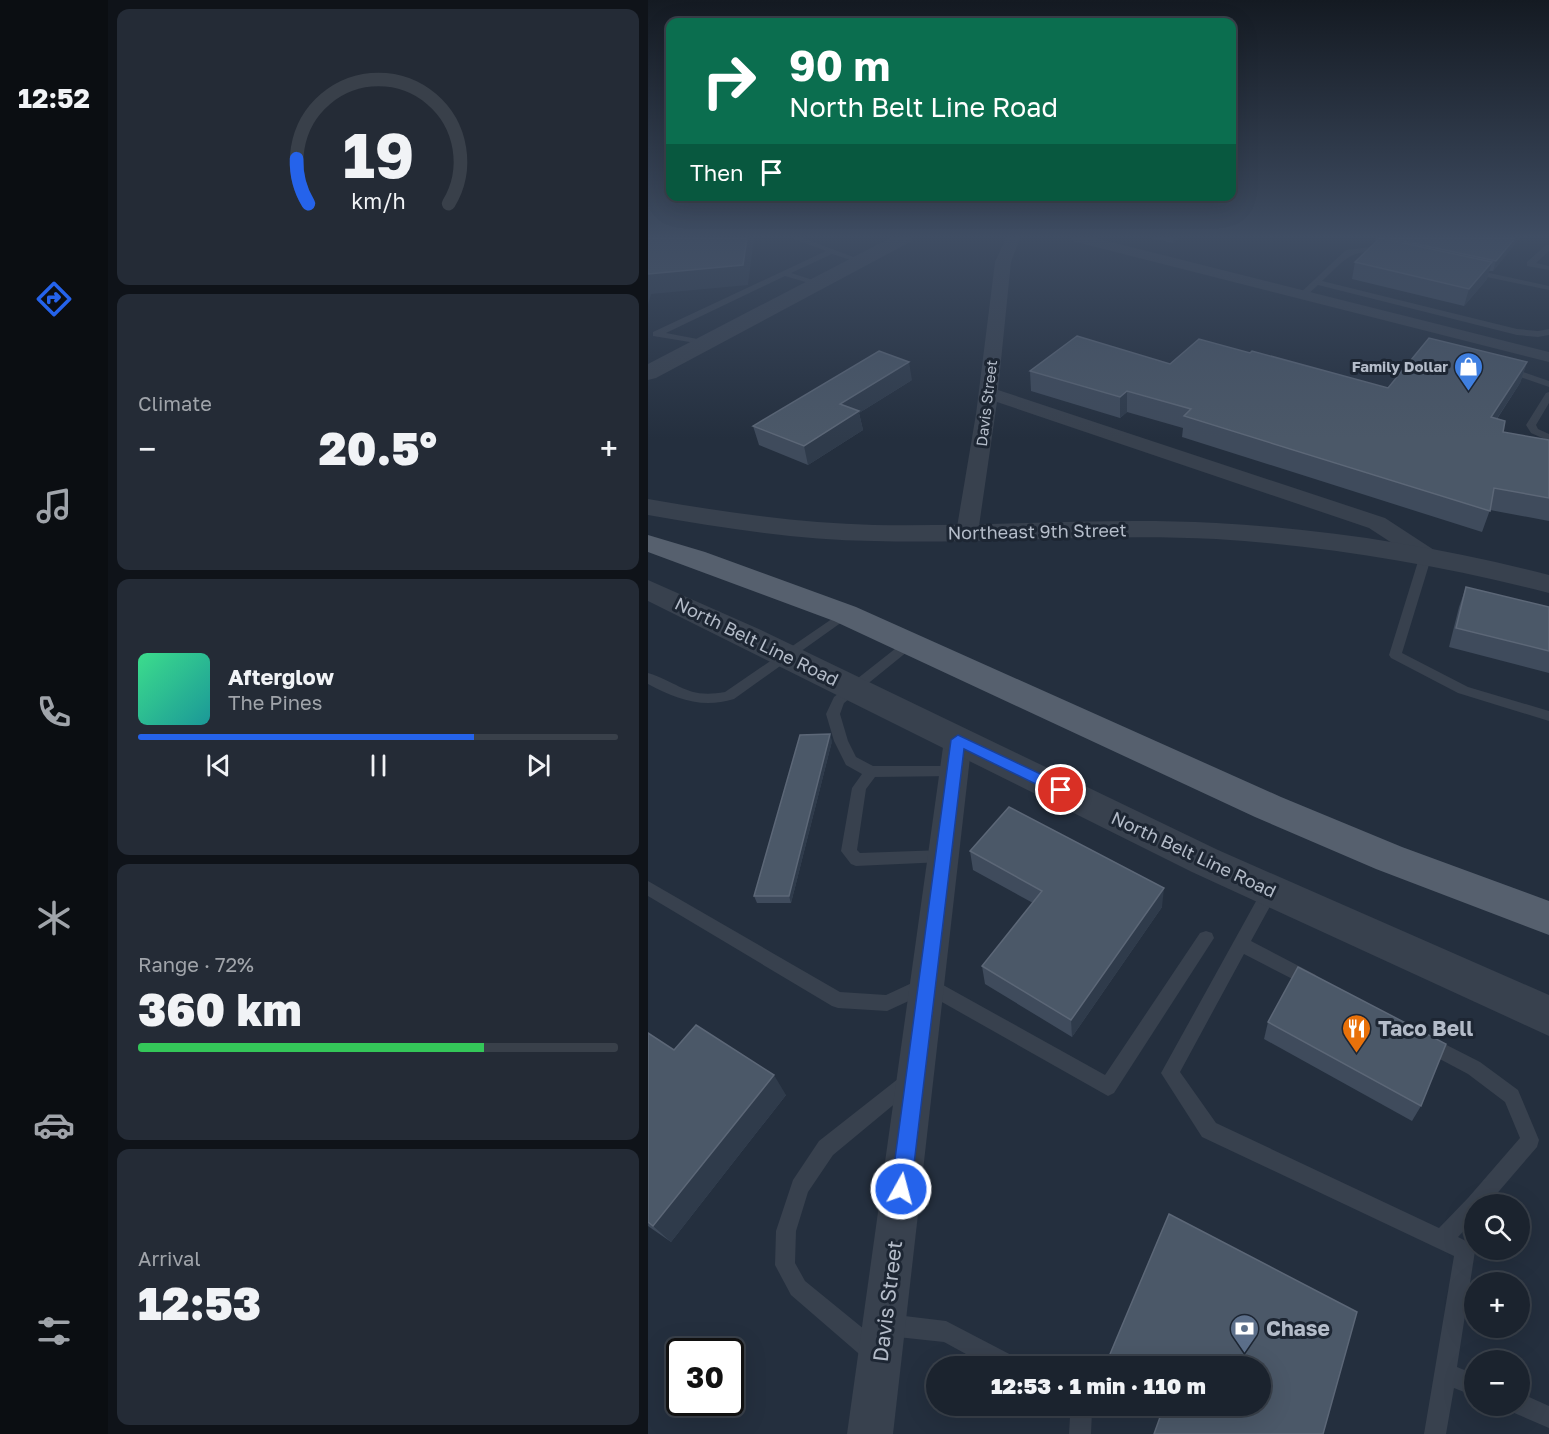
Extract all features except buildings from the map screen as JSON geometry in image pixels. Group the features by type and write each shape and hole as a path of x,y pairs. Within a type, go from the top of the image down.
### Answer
{"main road":[{"path":"648,543 845,614 1269,807 1389,858 1549,918"}],"street":[{"path":"652,368 777,305"},
{"name":"Davis Street","path":"966,533 986,414 998,305"},
{"path":"1337,305 1486,347 1549,357"},
{"name":"Northeast 9th Street","path":"987,392 1377,523 1426,555"},
{"name":"Northeast 9th Street","path":"648,507 700,516 823,531 966,533 1103,530 1214,531 1331,540 1426,555 1549,584"},
{"name":"North Belt Line Road","path":"648,589 855,688 956,756 1205,861 1549,1016"},
{"name":"Davis Street","path":"870,1434 956,756"}],"lane":[{"path":"653,333 714,305"},
{"path":"1408,305 1517,332 1538,334 1549,332"},
{"path":"653,333 705,343"},
{"path":"1499,367 1549,384"},
{"path":"1549,395 1531,425 1534,431 1549,438"},
{"path":"1426,555 1395,655 1463,690 1549,716"},
{"path":"648,678 685,698 712,700 729,696 845,614"},
{"path":"909,644 839,700 833,714 841,741 851,761 870,772 956,756"},
{"path":"870,772 859,788 857,798 849,851 856,860 943,856"},
{"path":"648,888 838,1000 886,1003 927,984 1108,1088 1206,938"},
{"path":"1271,890 1170,1073 1209,1130 1465,1251 1435,1434"},
{"path":"1241,944 1329,990"},
{"path":"1412,1035 1474,1068 1512,1096 1530,1140 1484,1194"},
{"path":"915,1076 825,1148 800,1187 786,1231 785,1265 798,1288 882,1340 946,1332 990,1356"},
{"path":"1442,1240 1464,1217"},
{"path":"1446,1373 1464,1381"},
{"path":"1530,1408 1549,1417"},
{"path":"1080,1434 1081,1416"}],"place":[{"name":"Family Dollar","path":"1469,392"},
{"name":"Taco Bell","path":"1357,1054"},
{"name":"Chase","path":"1245,1354"}],"route":[{"path":"901,1189 958,740 1061,790"}]}
